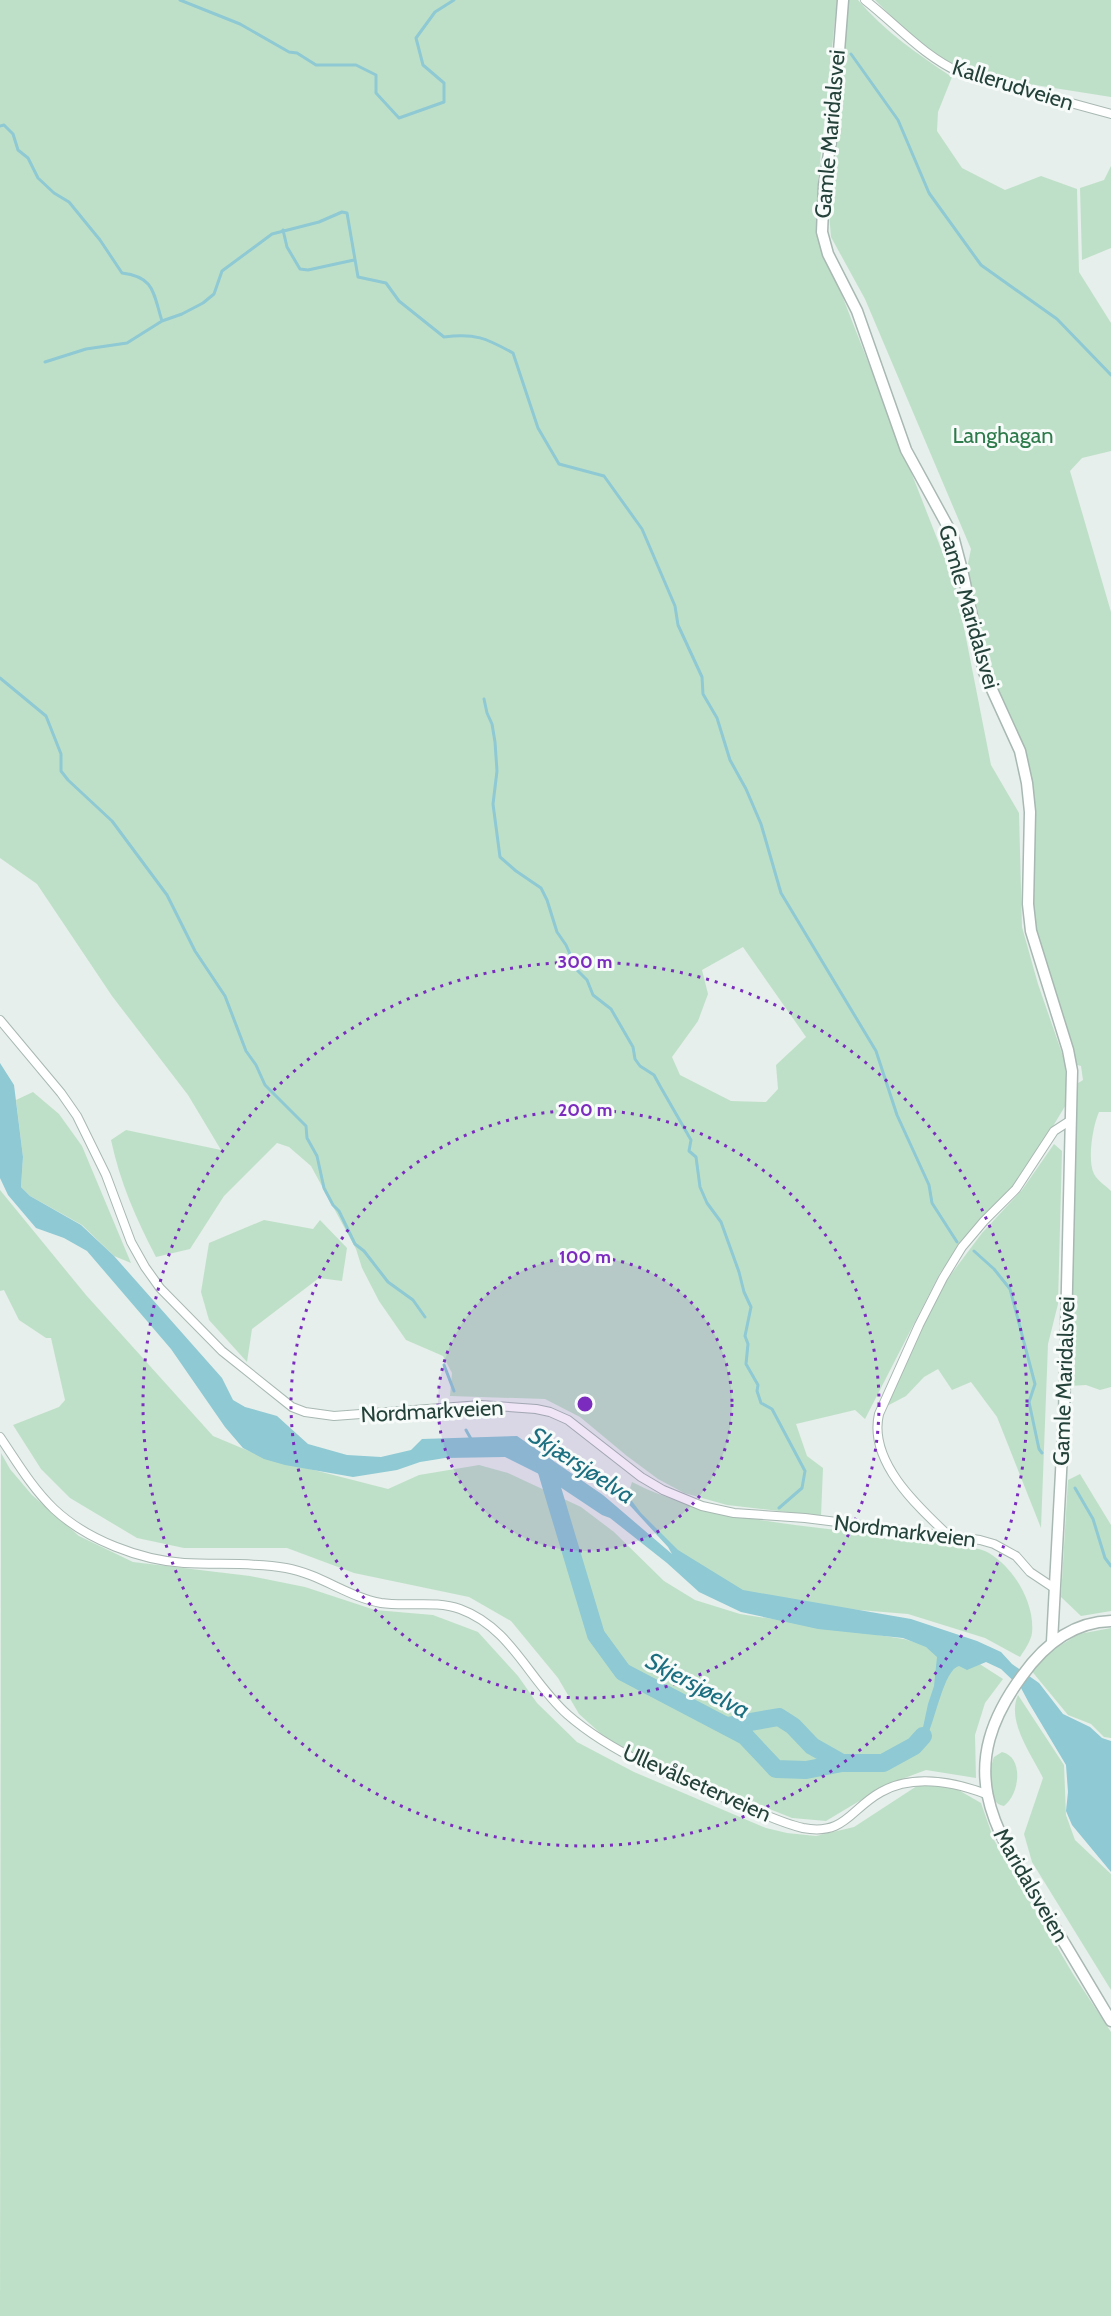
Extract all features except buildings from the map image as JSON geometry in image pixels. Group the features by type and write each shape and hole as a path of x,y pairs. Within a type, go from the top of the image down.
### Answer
{"street":[{"name":"Gamle Maridalsvei","path":"843,0 833,128 824,184 822,232 828,254 857,311 906,450 953,536 984,672 1020,751 1030,812 1028,896 1030,924 1070,1060 1073,1082 1064,1416 1052,1642"},
{"name":"Kallerudveien","path":"865,0 927,54 945,66 961,73 1111,114"},
{"name":"Nordmarkveien","path":"0,1020 62,1093 77,1116 106,1175 139,1257 160,1288 222,1351 292,1407 305,1412 334,1416 481,1405 550,1412 568,1420 641,1477 663,1490 702,1506 734,1513 805,1518 948,1535 994,1544 1016,1556 1030,1572 1054,1588"},
{"path":"948,1535 910,1496 888,1464 876,1430 882,1405 919,1325 962,1247 1016,1189 1054,1131 1071,1120"},
{"name":"Ullevålseterveien","path":"0,1437 31,1483 54,1509 91,1535 129,1551 181,1563 284,1568 320,1578 370,1600 391,1604 446,1605 472,1614 501,1635 556,1702 584,1727 619,1749 682,1781 782,1821 812,1829 836,1826 849,1819 866,1802 882,1791 914,1783 949,1783 986,1794"},
{"name":"Maridalsveien","path":"1111,1621 1084,1624 1052,1642 1027,1669 1000,1712 989,1742 985,1770 986,1794 997,1829 1111,2021"}],"green space":[{"path":"0,0 837,0 818,182 820,239 956,587 991,765 1019,813 1022,927 1038,984 1065,1062 1067,1103 1018,1184 952,1256 940,1273 865,1419 855,1410 796,1424 807,1456 823,1468 821,1516 727,1505 684,1493 658,1479 580,1417 545,1399 450,1396 452,1373 443,1356 406,1340 379,1301 362,1268 356,1249 311,1166 289,1147 277,1143 224,1196 190,1249 156,1257 129,1200 111,1140 126,1130 221,1150 188,1095 112,996 37,884 0,858","holes":["743,947 806,1037 776,1065 778,1089 766,1102 731,1101 680,1075 672,1057 698,1021 708,994 702,970"]},
{"name":"Langhagan","path":"846,0 858,0 890,32 952,77 938,112 937,131 962,168 1005,190 1041,176 1077,189 1079,272 1111,323 1111,451 1082,458 1070,471 1111,612 1111,1112 1099,1112 1091,1152 1094,1174 1111,1191 1111,1387 1100,1390 1086,1385 1069,1386 1075,1085 1083,1080 1081,1066 1067,1062 1031,931 1024,765 986,658 966,573 971,549 865,299 831,237 827,190"},
{"path":"875,0 1111,0 1111,97 958,73 927,52"},
{"path":"1111,166 1111,248 1082,260 1080,188 1104,180"},
{"path":"33,1092 59,1114 82,1146 131,1263 114,1256 82,1225 30,1196 21,1187 23,1157 16,1100"},
{"path":"1054,1144 1062,1151 1058,1304 1048,1344 1041,1528 997,1417 971,1382 952,1390 938,1369 924,1377 906,1396 887,1406 888,1393 946,1281 982,1233 1022,1190"},
{"path":"0,1190 86,1295 213,1436 263,1457 388,1489 419,1475 479,1465 508,1473 581,1507 614,1532 664,1581 695,1600 740,1614 904,1639 975,1661 1003,1679 985,1703 975,1735 976,1778 926,1770 886,1785 826,1821 792,1818 618,1749 579,1714 558,1678 511,1621 469,1597 354,1573 287,1548 184,1548 137,1538 70,1498 41,1469 13,1425 59,1407 65,1400 51,1338 46,1338 19,1320 4,1290 0,1291"},
{"path":"264,1220 313,1229 320,1220 347,1248 342,1281 319,1278 252,1329 247,1362 209,1320 201,1292 209,1243"},
{"path":"1,1453 10,1469 32,1495 79,1536 133,1562 250,1576 305,1587 375,1610 433,1615 478,1632 518,1676 537,1703 577,1742 634,1772 766,1828 816,1836 854,1827 923,1782 955,1788 981,1803 994,1840 1073,1974 1111,2032 1111,2316 0,2316"},
{"path":"1080,1474 1111,1525 1111,1611 1081,1616 1061,1597 1068,1480"},
{"path":"632,1482 694,1506 728,1514 797,1525 946,1543 989,1553 1007,1568 1021,1587 1030,1610 1032,1633 1030,1639 1020,1657 985,1638 908,1614 773,1603 717,1581 669,1545 626,1500"},
{"path":"1111,1628 1111,1738 1104,1737 1091,1724 1068,1715 1030,1669 1053,1650 1079,1634"},
{"path":"1018,1695 1064,1765 1066,1815 1075,1840 1111,1874 1111,1990 1032,1862 1024,1834 1043,1778 1018,1727 1015,1705"},
{"path":"1002,1752 1009,1755 1017,1768 1014,1793 1004,1806 998,1804 994,1799 990,1785 994,1757"}],"water":[{"path":"0,1063 14,1085 23,1157 21,1187 30,1196 81,1225 114,1256 222,1378 233,1400 245,1407 277,1416 308,1444 347,1455 381,1457 411,1450 422,1439 517,1436 603,1495 672,1554 623,1498 629,1497 641,1513 678,1550 743,1590 911,1619 977,1641 1001,1652 1012,1664 1039,1683 1063,1714 1090,1727 1102,1738 1111,1741 1111,1872 1072,1825 1066,1811 1068,1792 1066,1765 1021,1688 1001,1669 986,1662 967,1670 959,1666 954,1669 944,1686 926,1738 909,1755 904,1747 922,1732 934,1686 937,1657 926,1647 903,1638 818,1629 741,1612 699,1592 667,1563 610,1518 545,1477 505,1457 445,1458 420,1462 397,1470 353,1477 285,1465 264,1459 243,1448 225,1427 171,1349 87,1251 64,1238 36,1228 8,1195 0,1178"}],"waterway":[{"path":"180,0 240,24 316,65 356,65 376,75 376,93 399,118 444,102 444,83 423,65 416,38 435,12 454,0"},
{"path":"851,54 898,120 929,193 981,265 1057,319 1111,375"},
{"path":"0,126 4,125 13,134 18,150 28,158 38,178 54,193 69,202 100,240 122,273 141,278 147,283 154,295 162,321"},
{"path":"45,362 86,349 127,343 162,321 203,303 214,294 222,271 272,234 319,222 342,212 347,213 358,277 386,283 399,301 444,337 472,336 513,353 538,428 559,464 604,476 642,529 675,606 678,625 702,677 703,694 717,718 730,760 761,824 781,893 876,1051 897,1115 929,1185 932,1203 957,1242"},
{"path":"283,230 287,247 300,269 308,270 354,260"},
{"path":"0,678 46,716 61,754 61,771 112,821 167,895 195,951 225,996 246,1051 256,1065 265,1085 306,1126 307,1138 317,1156 324,1188 339,1211 355,1244 364,1251 388,1282 413,1300 425,1317"},
{"path":"484,699 495,742 497,771 493,804 500,857 541,888 557,932 566,945 577,970 587,980 593,995 611,1009 633,1047 635,1059 640,1066 654,1075 691,1140 689,1151 696,1157 700,1187 707,1203 721,1222 751,1307 745,1336 748,1344 746,1364 758,1385 757,1391 761,1403 772,1409 805,1471 802,1488 779,1508"},
{"path":"974,1251 994,1269 1010,1289 1035,1384 1029,1402 1039,1449 1042,1453"},
{"path":"444,1365 454,1391"},
{"path":"466,1430 471,1439"},
{"name":"Skjærsjøelva","path":"580,1464 626,1498"},
{"name":"Skjersjøelva","path":"545,1465 596,1635 623,1672 745,1736 776,1769 806,1770 842,1763 883,1763 914,1746 923,1736"},
{"path":"1075,1488 1093,1519 1105,1558 1111,1566"},
{"path":"727,1726 779,1717 793,1726 812,1746 842,1763"}]}
